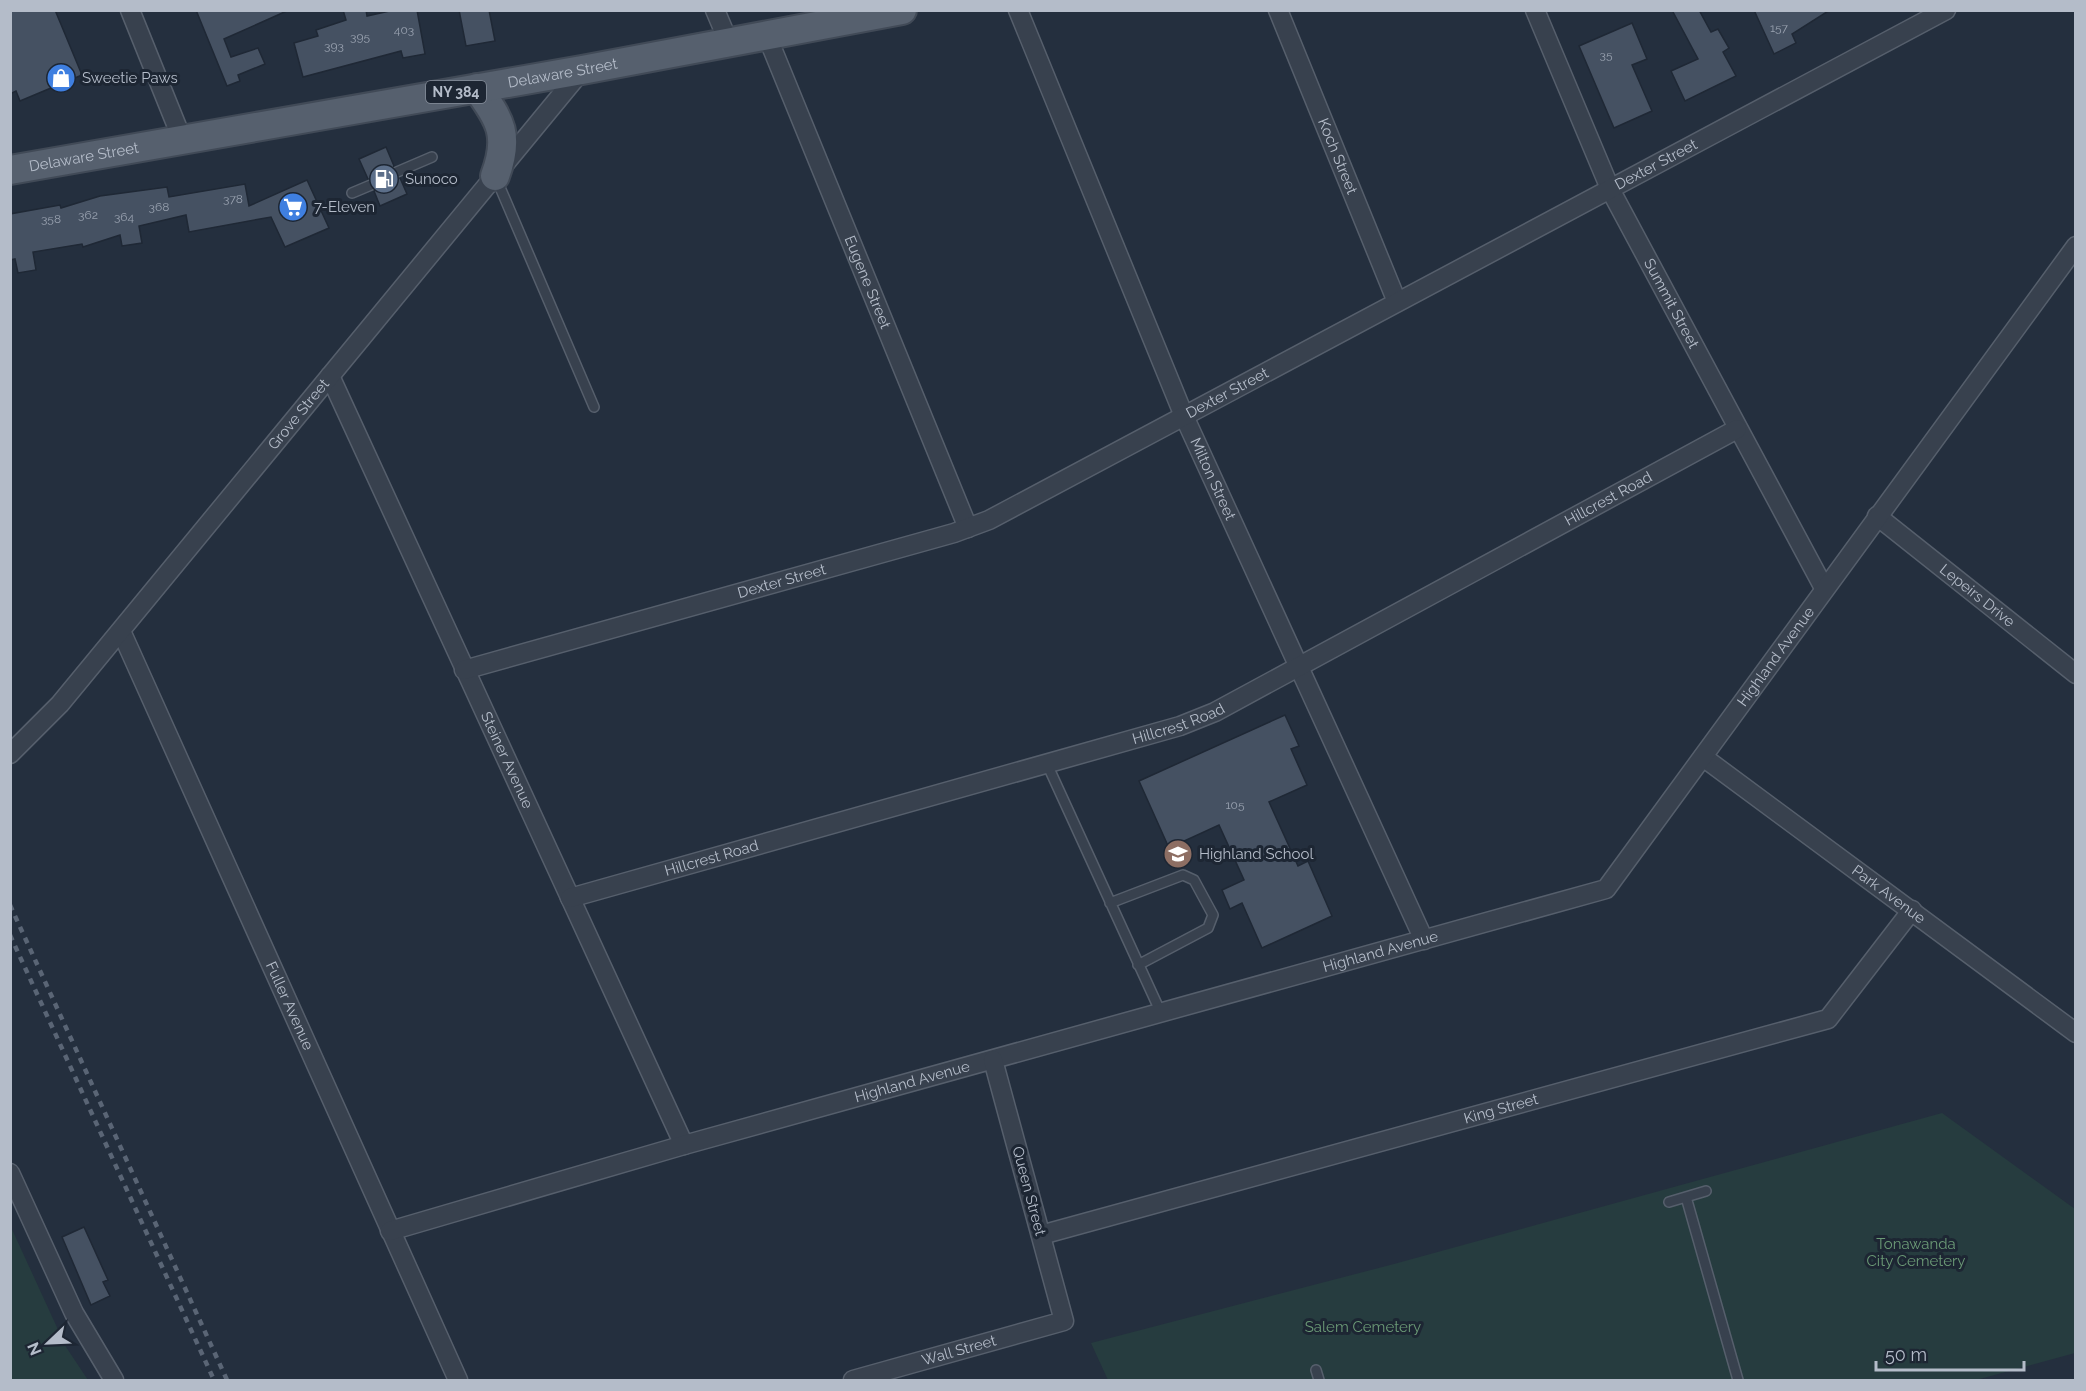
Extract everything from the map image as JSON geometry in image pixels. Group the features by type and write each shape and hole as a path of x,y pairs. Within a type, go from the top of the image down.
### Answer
{"main road":[{"name":"Delaware Street","path":"10,170 582,70 902,10"},
{"path":"477,88 496,114 504,135 503,154 495,176"}],"street":[{"path":"130,10 182,139"},
{"path":"715,10 729,43"},
{"name":"Milton Street","path":"1018,10 1184,416 1425,940"},
{"name":"Koch Street","path":"1278,10 1397,302"},
{"name":"Summit Street","path":"1535,10 1611,191 1824,588"},
{"name":"Dexter Street","path":"464,670 968,528 989,520 1397,302 1611,191 1946,10"},
{"name":"Eugene Street","path":"767,36 968,528"},
{"name":"Grove Street","path":"10,754 60,704 582,70"},
{"name":"Highland Avenue","path":"390,1231 684,1145 1606,889 2076,246"},
{"name":"Steiner Avenue","path":"330,376 684,1145"},
{"name":"Hillcrest Road","path":"570,898 1180,726 1215,712 1737,429"},
{"name":"Lepeirs Drive","path":"1877,516 2076,674"},
{"name":"Fuller Avenue","path":"121,631 458,1380"},
{"name":"Park Avenue","path":"1702,757 2076,1033"},
{"name":"King Street","path":"1041,1235 1828,1018 1912,910"},
{"name":"Queen Street","path":"993,1060 1064,1321"},
{"path":"10,1173 74,1313 114,1380"},
{"name":"Wall Street","path":"853,1380 1064,1321"}],"lane":[{"path":"397,172 432,156"},
{"path":"495,176 594,407"},
{"path":"352,193 371,185"},
{"path":"1047,764 1161,1013"},
{"path":"1110,903 1183,875 1194,880 1213,915 1208,928 1138,965"},
{"path":"1669,1202 1706,1191"},
{"path":"1686,1197 1738,1380"},
{"path":"1316,1370 1319,1380"}],"green space":[{"name":"Tonawanda City Cemetery","path":"1942,1113 2075,1209 2075,1353 1976,1380 1108,1380 1091,1343 1394,1264"},
{"path":"10,1225 66,1347 88,1380 11,1380"}],"building":[{"path":"10,10 55,10 82,75 20,101 16,91 10,94"},
{"path":"196,10 289,10 224,39 231,57 258,48 265,64 238,75 240,81 227,86"},
{"path":"343,10 366,10 367,16 394,10 417,10 425,54 403,58 401,51 303,77 294,43 318,36 316,30 346,20"},
{"path":"459,10 489,10 495,41 466,46"},
{"path":"1672,10 1699,10 1711,32 1718,29 1729,48 1723,52 1736,76 1685,101 1671,71 1698,59"},
{"path":"1754,10 1830,10 1792,34 1796,43 1774,54"},
{"path":"1632,23 1647,59 1632,65 1652,111 1614,128 1579,46"},
{"name":"Sunoco","path":"386,147 394,166 391,175 400,178 407,194 380,206 374,191 377,182 368,179 359,159"},
{"path":"307,180 329,228 285,247 271,217 189,232 186,215 139,226 142,243 122,246 120,235 83,247 82,244 33,252 36,270 18,273 15,259 10,260 10,214 60,205 61,208 100,196 167,187 169,197 245,184 249,206"},
{"path":"1285,715 1299,746 1291,749 1307,785 1269,802 1298,866 1308,861 1332,916 1262,948 1242,903 1230,909 1222,890 1244,880 1219,825 1169,848 1139,781"},
{"path":"84,1227 108,1280 103,1282 110,1296 91,1305 62,1237"}],"railway":[{"path":"10,905 227,1380"},
{"path":"10,935 214,1380"}],"place":[{"name":"Sweetie Paws","path":"61,78"},
{"name":"Sunoco","path":"384,179"},
{"name":"7-Eleven","path":"293,207"},
{"name":"Highland School","path":"1178,854"}],"park label":[{"name":"Salem Cemetery","path":"1363,1327"}]}
